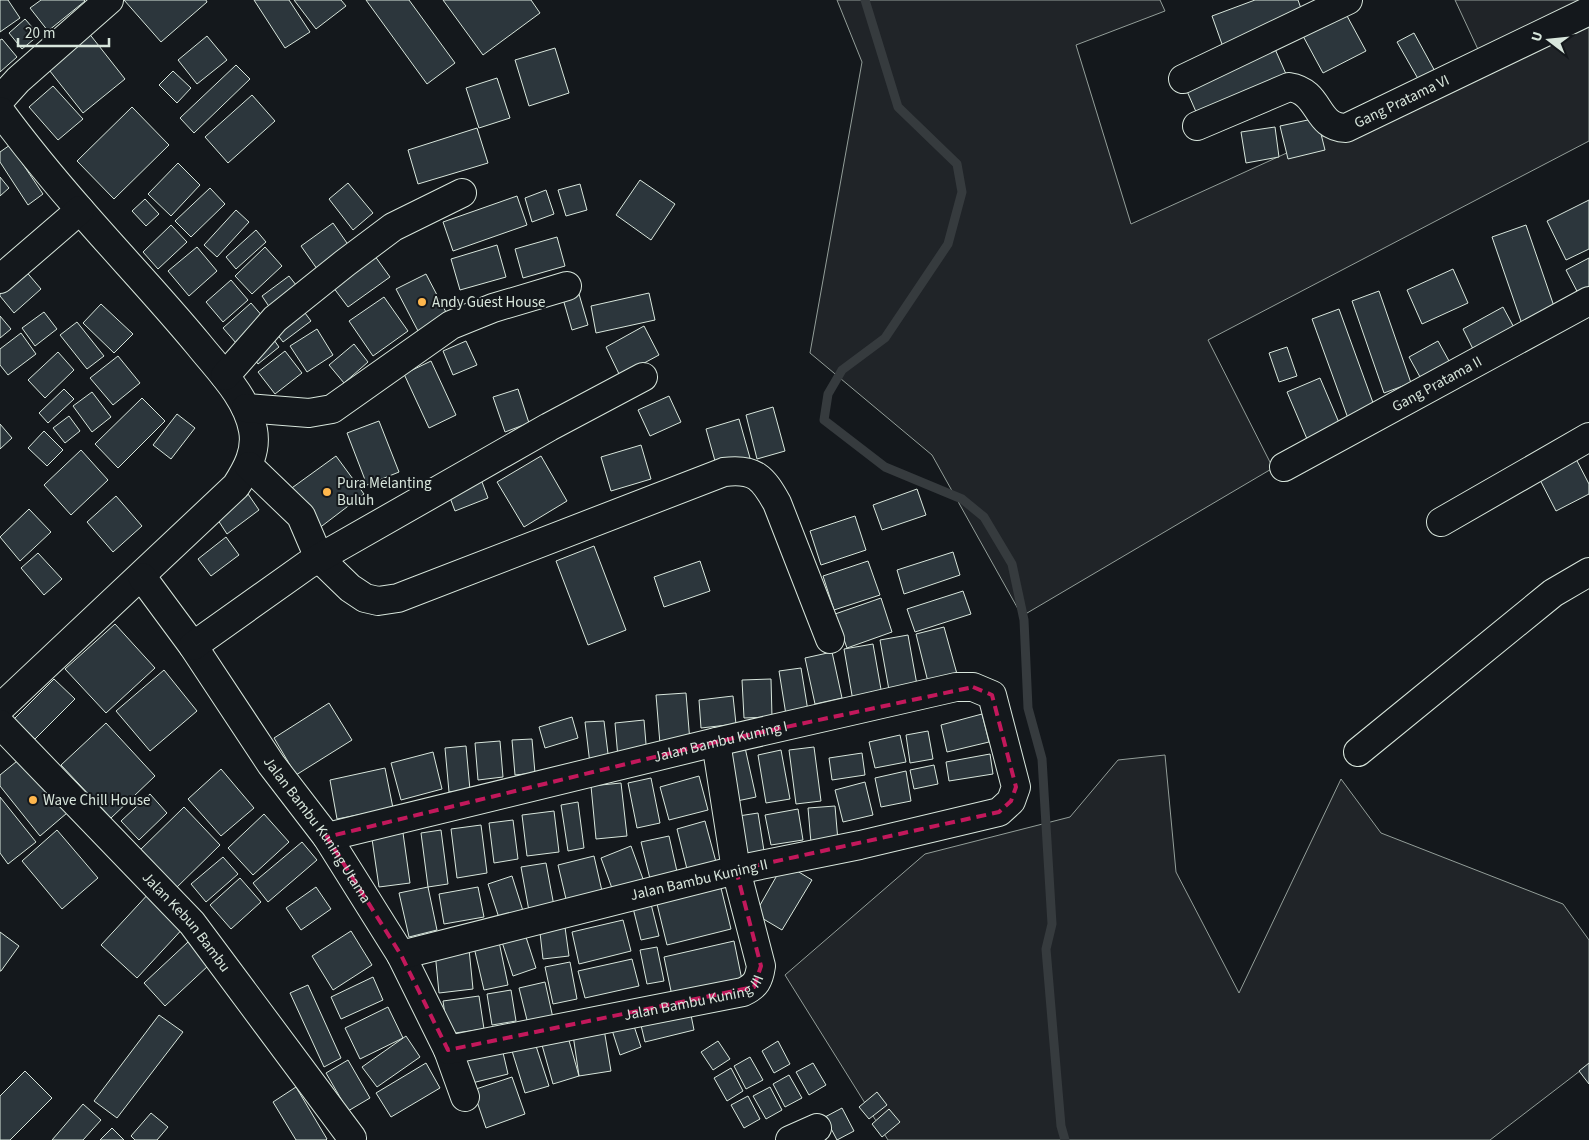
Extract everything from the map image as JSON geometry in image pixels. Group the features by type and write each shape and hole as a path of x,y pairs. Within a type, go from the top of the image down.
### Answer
{"street":[{"path":"0,708 142,577 236,486 249,466 254,448 253,430 246,408 224,376 164,303 80,210 2,115 18,80 110,0"},
{"path":"1183,79 1348,0"},
{"name":"Gang Pratama VI","path":"1197,126 1289,87 1308,93 1327,122 1336,128 1346,128 1589,11"},
{"path":"224,376 275,319 358,253 393,227 462,194"},
{"path":"0,279 80,210"},
{"path":"246,408 309,413 332,409 452,325 493,308 566,286"},
{"name":"Gang Pratama II","path":"1284,467 1589,301"},
{"path":"193,646 318,558 549,427 643,377"},
{"path":"1441,522 1589,437"},
{"path":"249,466 301,516 318,558 350,588 365,598 378,601 398,598 724,472 742,470 756,476 766,485 777,504 830,639"},
{"path":"1358,752 1554,594 1589,572"},
{"name":"Jalan Bambu Kuning Utama","path":"142,577 193,646 271,764 327,837 402,955 448,1050 464,1097"},
{"name":"Jalan Bambu Kuning I","path":"327,837 716,742 956,687 973,687 992,696 1016,787 1011,801 999,812"},
{"name":"Jalan Kebun Bambu","path":"0,724 192,923 352,1138"},
{"name":"Jalan Bambu Kuning III","path":"448,1050 743,992 754,987 760,979 761,966 736,870 716,742"},
{"name":"Jalan Bambu Kuning II","path":"402,955 736,870 860,845 999,812"},
{"path":"790,1140 817,1128"}],"highlighted area":[{"path":"973,687 992,695 1016,787 1011,801 999,812 736,870 761,966 754,987 448,1050 401,955 327,837 716,742"}],"shaded area":[{"path":"837,0 1160,0 1165,11 1076,45 1131,224 1324,136 1489,73 1455,0 1589,0 1589,141 1208,340 1273,468 1022,616 932,455 810,353 862,62"},
{"path":"1165,755 1176,872 1239,993 1341,779 1381,833 1563,904 1589,940 1589,1064 1490,1140 888,1140 785,975 925,854 1070,817 1118,760"}],"building":[{"path":"0,0 8,0 20,18 0,32"},
{"path":"41,0 85,1 48,31 30,8"},
{"path":"124,0 206,0 207,2 161,42"},
{"path":"254,0 289,0 310,32 285,48"},
{"path":"294,0 341,0 346,6 316,29"},
{"path":"366,0 409,0 455,63 427,84"},
{"path":"443,0 531,0 540,13 483,55"},
{"path":"1255,0 1298,0 1304,17 1223,47 1212,16"},
{"path":"1346,14 1366,51 1323,73 1303,36"},
{"path":"25,19 39,35 22,49 9,33"},
{"path":"88,32 125,79 83,113 46,66"},
{"path":"1414,33 1437,75 1421,84 1397,42"},
{"path":"207,36 227,60 197,84 178,60"},
{"path":"2,39 17,57 0,72 0,40"},
{"path":"555,48 569,93 529,106 515,60"},
{"path":"1275,49 1286,74 1197,114 1186,89"},
{"path":"236,65 250,79 194,133 180,118"},
{"path":"173,71 191,88 177,103 159,85"},
{"path":"497,78 510,118 479,128 466,88"},
{"path":"53,86 83,119 58,140 29,107"},
{"path":"252,95 275,121 228,163 205,137"},
{"path":"132,107 169,145 114,199 77,161"},
{"path":"1317,118 1325,150 1288,159 1280,126"},
{"path":"1275,127 1279,157 1246,163 1241,132"},
{"path":"477,128 488,163 418,184 408,150"},
{"path":"10,145 43,194 28,205 0,162 0,152"},
{"path":"178,163 200,185 171,216 148,194"},
{"path":"0,177 9,188 0,196"},
{"path":"640,180 675,204 651,240 616,215"},
{"path":"348,183 373,213 353,230 329,199"},
{"path":"580,184 587,210 566,216 558,190"},
{"path":"210,188 225,204 191,237 175,221"},
{"path":"546,190 554,214 532,222 525,198"},
{"path":"517,196 527,225 453,251 443,222"},
{"path":"145,199 159,214 146,226 132,211"},
{"path":"1589,200 1589,249 1566,260 1547,221"},
{"path":"236,210 249,222 217,257 204,245"},
{"path":"333,223 354,253 322,276 301,246"},
{"path":"171,225 187,242 158,269 143,252"},
{"path":"1526,225 1557,315 1523,327 1492,237"},
{"path":"256,230 266,242 236,269 226,257"},
{"path":"557,237 565,266 523,278 515,249"},
{"path":"497,245 506,277 460,290 451,259"},
{"path":"197,247 217,271 189,296 168,271"},
{"path":"265,247 282,266 252,294 235,276"},
{"path":"372,252 390,277 348,307 330,283"},
{"path":"1589,258 1589,294 1581,299 1566,270"},
{"path":"24,269 41,289 14,313 0,296 0,290"},
{"path":"1453,269 1468,303 1422,324 1407,290"},
{"name":"Andy Guest House","path":"426,274 448,316 418,331 396,289"},
{"path":"289,276 300,290 272,311 262,296"},
{"path":"231,280 248,300 223,322 206,302"},
{"path":"1379,291 1411,383 1384,393 1352,301"},
{"path":"649,293 655,320 596,333 591,306"},
{"path":"579,294 588,325 572,330 563,299"},
{"path":"384,297 408,331 373,356 349,321"},
{"path":"251,303 264,318 236,343 223,328"},
{"path":"101,304 133,334 114,353 83,323"},
{"path":"299,305 311,321 283,342 271,326"},
{"path":"1503,307 1518,335 1477,357 1463,329"},
{"path":"1339,309 1376,411 1349,421 1312,319"},
{"path":"44,312 57,329 35,346 22,328"},
{"path":"0,316 11,329 0,338"},
{"path":"77,322 104,356 87,369 60,335"},
{"path":"644,326 659,355 620,376 606,347"},
{"path":"317,329 333,355 307,372 290,346"},
{"path":"21,333 36,354 8,375 0,365 0,349"},
{"path":"269,333 279,347 258,364 248,350"},
{"path":"466,341 477,365 453,375 443,351"},
{"path":"1438,341 1454,370 1425,386 1409,357"},
{"path":"354,344 368,362 344,383 329,365"},
{"path":"1287,347 1297,376 1279,382 1269,353"},
{"path":"285,351 302,373 275,394 258,372"},
{"path":"58,352 74,370 45,398 28,380"},
{"path":"118,356 140,383 113,405 90,378"},
{"path":"431,361 456,415 429,428 404,374"},
{"path":"1320,378 1340,425 1307,439 1287,392"},
{"path":"64,389 74,399 48,423 39,413"},
{"path":"518,389 529,423 505,432 493,397"},
{"path":"92,392 111,417 92,432 73,406"},
{"path":"669,396 681,422 650,436 638,410"},
{"path":"142,398 165,421 118,468 95,444"},
{"path":"773,407 785,451 757,459 746,415"},
{"path":"177,414 195,428 171,459 153,445"},
{"path":"69,416 80,431 65,443 53,428"},
{"path":"739,419 750,458 717,468 706,429"},
{"path":"379,421 399,472 367,485 347,433"},
{"path":"0,424 12,438 0,449"},
{"path":"44,431 63,450 47,466 28,448"},
{"path":"641,445 651,479 611,491 601,457"},
{"path":"81,450 108,480 71,515 44,485"},
{"name":"Pura Melanting Buluh","path":"336,456 364,494 318,529 289,490"},
{"path":"541,456 567,501 524,527 497,482"},
{"path":"1575,457 1589,484 1589,494 1556,511 1538,476"},
{"path":"479,474 488,498 455,511 446,487"},
{"path":"917,489 926,515 882,530 873,505"},
{"path":"248,494 259,510 227,534 216,517"},
{"path":"116,496 142,526 113,552 87,522"},
{"path":"29,509 51,532 20,561 0,537"},
{"path":"855,516 866,550 821,565 810,531"},
{"path":"226,537 239,555 211,576 198,559"},
{"path":"594,546 626,630 588,645 556,561"},
{"path":"953,552 960,575 904,594 897,570"},
{"path":"38,553 62,579 44,595 21,568"},
{"path":"700,561 710,591 664,607 654,577"},
{"path":"868,561 880,595 834,610 823,576"},
{"path":"963,591 971,614 915,632 907,609"},
{"path":"881,598 892,632 847,648 835,614"},
{"path":"115,624 155,668 106,713 65,669"},
{"path":"944,627 957,674 928,682 916,634"},
{"path":"908,635 917,685 889,690 880,640"},
{"path":"873,644 882,695 853,701 844,649"},
{"path":"832,652 842,698 815,704 805,658"},
{"path":"801,668 808,711 786,715 779,671"},
{"path":"164,670 197,711 150,751 116,711"},
{"path":"54,679 75,699 35,739 14,719"},
{"path":"771,679 772,717 744,718 742,680"},
{"path":"686,693 690,742 660,744 656,695"},
{"path":"733,696 736,724 701,728 699,700"},
{"path":"329,703 352,740 296,775 274,738"},
{"path":"982,714 989,742 947,752 941,725"},
{"path":"572,717 578,738 545,748 539,727"},
{"path":"644,720 647,756 618,758 615,723"},
{"path":"604,721 609,762 590,764 585,722"},
{"path":"106,723 155,776 111,818 61,765"},
{"path":"928,731 933,759 910,763 906,735"},
{"path":"900,735 906,762 875,768 869,742"},
{"path":"532,739 535,773 515,775 512,740"},
{"path":"500,741 503,777 478,780 475,743"},
{"path":"744,743 756,797 737,801 725,747"},
{"path":"466,746 470,790 449,792 445,748"},
{"path":"814,747 821,801 796,804 789,750"},
{"path":"781,750 790,799 766,803 758,755"},
{"path":"433,752 442,789 401,800 391,763"},
{"path":"862,753 865,775 832,780 829,758"},
{"path":"990,754 993,774 949,781 946,762"},
{"name":"Wave Chill House","path":"22,757 67,813 40,836 0,786 0,775"},
{"path":"934,765 938,784 914,789 910,770"},
{"path":"385,768 393,808 337,819 330,780"},
{"path":"221,769 254,808 221,836 188,799"},
{"path":"906,771 911,801 881,807 875,778"},
{"path":"699,776 708,810 669,820 660,787"},
{"path":"651,778 660,823 637,828 628,783"},
{"path":"865,782 873,815 843,822 835,790"},
{"path":"621,783 627,836 596,839 591,786"},
{"path":"150,794 167,813 139,840 121,821"},
{"path":"0,797 36,842 8,864 0,853"},
{"path":"578,802 584,848 568,851 561,805"},
{"path":"835,806 838,841 811,843 808,808"},
{"path":"184,807 220,845 173,891 137,853"},
{"path":"798,809 803,840 771,845 765,815"},
{"path":"554,811 559,852 527,856 522,815"},
{"path":"758,813 764,851 738,855 732,817"},
{"path":"264,814 289,842 253,875 228,848"},
{"path":"513,820 518,859 494,863 489,823"},
{"path":"705,821 716,862 687,869 677,829"},
{"path":"481,825 487,873 457,878 451,829"},
{"path":"57,830 98,878 62,909 22,861"},
{"path":"441,830 448,884 428,887 421,833"},
{"path":"403,833 410,883 379,887 372,839"},
{"path":"669,836 678,876 651,883 641,842"},
{"path":"302,842 317,860 268,902 253,883"},
{"path":"631,846 643,879 613,891 601,858"},
{"path":"594,856 602,891 566,899 558,865"},
{"path":"223,857 238,874 206,902 191,884"},
{"path":"546,863 554,906 529,911 521,867"},
{"path":"784,863 812,880 782,930 755,914"},
{"path":"512,876 524,914 500,921 488,884"},
{"path":"240,878 261,902 231,929 210,905"},
{"path":"316,887 331,909 301,930 286,908"},
{"path":"428,887 437,930 409,937 399,893"},
{"path":"478,887 484,917 444,924 439,894"},
{"path":"721,888 731,929 667,945 657,904"},
{"path":"151,891 187,924 137,978 101,945"},
{"path":"651,904 659,936 641,940 633,908"},
{"path":"564,920 569,956 543,959 539,924"},
{"path":"623,920 631,951 579,964 572,932"},
{"path":"351,931 372,965 333,990 312,956"},
{"path":"0,932 19,946 1,971 0,971"},
{"path":"525,934 536,968 513,976 502,942"},
{"path":"498,937 508,985 484,990 473,943"},
{"path":"734,941 742,980 672,996 664,957"},
{"path":"188,942 209,965 165,1006 144,983"},
{"path":"657,947 664,981 647,984 640,950"},
{"path":"469,949 473,989 439,993 435,952"},
{"path":"632,959 639,986 585,998 578,971"},
{"path":"570,962 577,999 553,1004 545,967"},
{"path":"373,977 383,1000 341,1019 331,997"},
{"path":"545,982 553,1018 528,1024 519,988"},
{"path":"308,985 341,1058 324,1067 290,993"},
{"path":"511,990 516,1021 492,1025 487,994"},
{"path":"479,996 484,1029 448,1034 443,1001"},
{"path":"689,1005 694,1030 645,1042 639,1017"},
{"path":"388,1007 403,1038 360,1059 345,1028"},
{"path":"159,1015 183,1032 117,1118 94,1101"},
{"path":"632,1020 641,1047 620,1055 611,1027"},
{"path":"603,1023 611,1071 579,1076 572,1028"},
{"path":"406,1036 420,1057 377,1087 362,1067"},
{"path":"568,1037 579,1076 553,1084 542,1045"},
{"path":"718,1041 730,1059 713,1070 701,1052"},
{"path":"778,1041 790,1064 774,1073 762,1051"},
{"path":"535,1043 549,1086 525,1093 512,1051"},
{"path":"501,1044 508,1074 468,1084 461,1054"},
{"path":"750,1057 763,1080 746,1089 734,1066"},
{"path":"348,1060 370,1098 348,1111 326,1073"},
{"path":"426,1063 440,1088 391,1117 376,1093"},
{"path":"813,1063 826,1085 809,1095 796,1072"},
{"path":"1589,1063 1589,1084 1579,1071"},
{"path":"731,1068 743,1091 727,1101 714,1078"},
{"path":"25,1071 52,1098 10,1140 0,1140 0,1096"},
{"path":"789,1075 802,1098 785,1107 773,1084"},
{"path":"512,1077 525,1114 486,1128 473,1090"},
{"path":"296,1087 326,1140 296,1140 273,1102"},
{"path":"770,1087 782,1110 766,1119 753,1096"},
{"path":"877,1092 887,1105 869,1119 859,1107"},
{"path":"748,1096 760,1119 744,1128 731,1105"},
{"path":"83,1104 101,1120 83,1140 52,1140"},
{"path":"842,1108 854,1131 837,1140 825,1117"},
{"path":"889,1109 900,1122 882,1137 872,1124"},
{"path":"151,1113 168,1127 157,1140 135,1140 131,1136"},
{"path":"112,1128 124,1140 100,1140"}],"waterway":[{"path":"865,0 898,107 957,164 962,192 948,244 885,338 842,370 828,394 824,420 885,467 962,499 984,517 1012,564 1024,620 1028,708 1042,759 1052,924 1046,949 1061,1126 1065,1140"}],"place":[{"name":"Andy Guest House","path":"422,302"},
{"name":"Pura Melanting Buluh","path":"327,492"},
{"name":"Wave Chill House","path":"33,800"}]}
